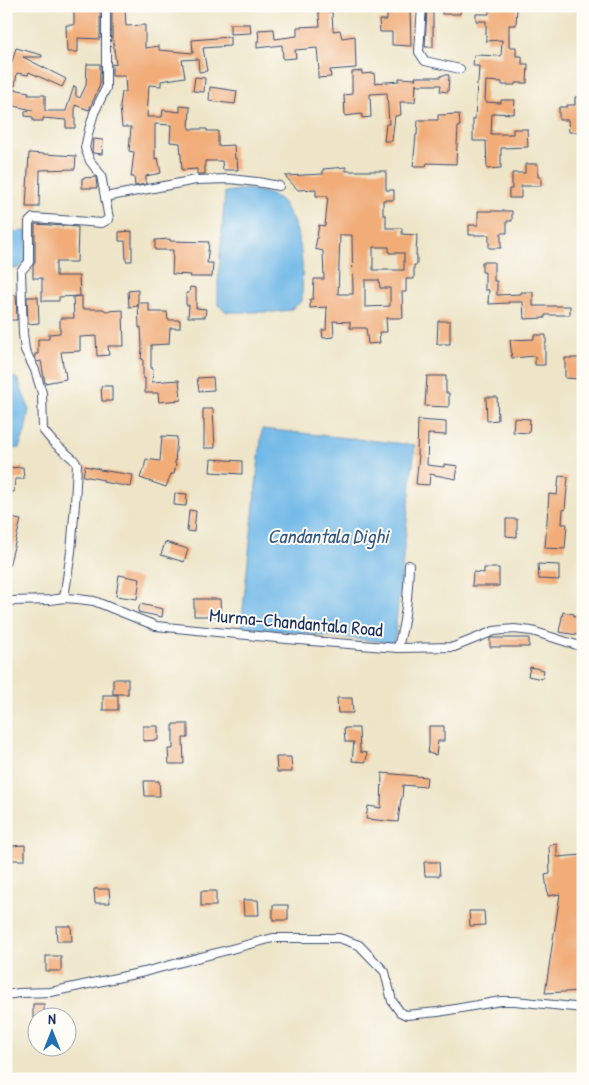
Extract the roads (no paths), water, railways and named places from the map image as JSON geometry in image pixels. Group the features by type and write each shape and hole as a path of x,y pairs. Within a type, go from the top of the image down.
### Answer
{"street":[{"path":"64,598 71,552 76,464 73,458 53,442 43,430 42,392 25,350 21,270 30,262 29,222 33,218 102,223 109,219 101,176 90,161 85,148 88,130 106,88 106,6"},
{"path":"422,6 419,52 425,60 460,69"},
{"path":"105,197 196,180 230,179 279,186"},
{"path":"398,648 407,604 409,565"},
{"name":"Murma-Chandantala Road","path":"6,603 64,598 94,601 156,626 287,640 398,648 454,647 494,631 514,629 532,631 583,647"},
{"path":"6,995 51,992 135,974 273,938 339,938 359,945 385,972 392,1001 400,1012 406,1014 438,1012 501,1001 583,1008"},
{"path":"6,1065 9,1079"}],"water":[{"path":"247,189 269,194 281,201 293,220 297,231 302,266 302,301 290,310 275,312 227,312 218,305 225,192"},
{"path":"27,231 26,262 18,268 6,269 6,232"},
{"path":"6,372 18,380 29,409 25,432 19,448 6,449"},
{"name":"Candantala Dighi","path":"262,429 415,445 394,643 241,627"}]}
